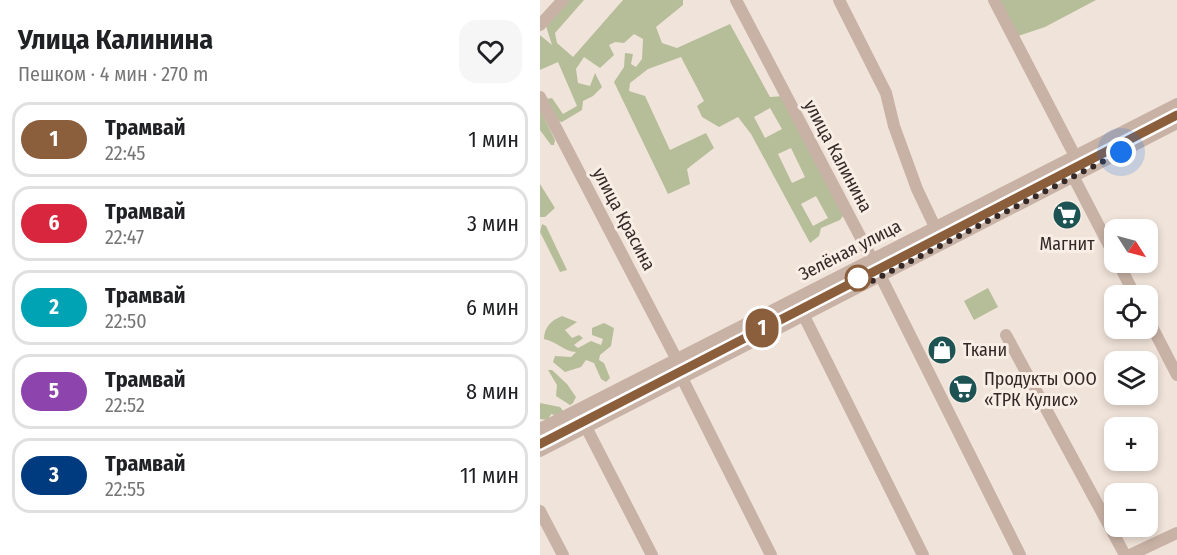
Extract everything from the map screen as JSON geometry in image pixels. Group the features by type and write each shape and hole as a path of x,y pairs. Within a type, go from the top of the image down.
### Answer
{"street":[{"path":"540,25 563,0"},
{"name":"улица Калинина","path":"736,0 872,259 1020,555"},
{"path":"839,0 886,93 894,126 917,189 935,227"},
{"path":"994,0 1075,156"},
{"name":"улица Красина","path":"540,97 676,358"},
{"name":"Зелёная улица","path":"540,429 1177,104"},
{"name":"Зелёная улица","path":"540,452 1177,123"},
{"path":"1073,176 1104,236"},
{"path":"804,316 923,555"},
{"path":"1006,335 1125,555"},
{"path":"1158,338 1177,375"},
{"path":"682,378 771,555"},
{"path":"586,427 652,555"},
{"path":"540,511 563,555"},
{"path":"1130,555 1177,533"}],"green space":[{"path":"569,0 584,0 555,33 557,43 573,57 623,0 683,0 683,5 656,27 662,43 677,48 730,24 770,97 784,96 846,212 840,220 821,228 819,236 810,243 751,134 738,117 719,127 702,117 697,106 704,101 681,57 648,69 630,83 629,91 645,96 670,150 706,133 714,148 687,169 690,184 668,194 614,82 624,67 625,53 633,54 631,64 636,67 642,59 643,39 634,34 624,43 615,42 609,45 614,55 600,68 584,57 576,69 578,83 590,86 595,73 602,87 593,96 583,101 582,110 562,122 553,120 546,99 552,98 563,114 577,106 558,62 540,70 540,35 552,45 546,26","holes":["770,108 782,129 765,138 754,117","791,148 805,177 792,183 778,154","816,196 828,218 813,226 801,204"]},
{"path":"1000,0 1096,0 1045,27 1018,36"},
{"path":"540,109 555,140 554,145 551,145 540,130"},
{"path":"540,184 555,208 545,217 540,217"},
{"path":"542,224 546,226 567,270 560,272 540,232"},
{"path":"988,288 998,307 974,320 964,301"},
{"path":"562,316 577,322 565,330 572,338 579,335 583,338 574,345 578,348 591,341 601,345 603,339 592,335 592,328 604,323 614,328 611,346 600,355 599,360 604,363 610,378 606,382 601,379 594,363 586,360 581,367 565,372 553,362 555,356 571,357 576,352 544,339 549,324"},
{"path":"548,370 552,370 567,384 576,397 573,403 570,405 556,396 557,385"},
{"path":"540,403 560,407 565,413 562,417 551,414 548,420 540,419"}],"tram line":[{"path":"540,444 1177,115"},
{"name":"1","path":"540,444 1177,115"}],"place":[{"name":"Магнит","path":"1067,215"},
{"name":"Ткани","path":"942,350"},
{"name":"Продукты ООО «ТРК Кулис»","path":"963,389"}],"route":[{"path":"858,278 855,290 1121,152"}]}
